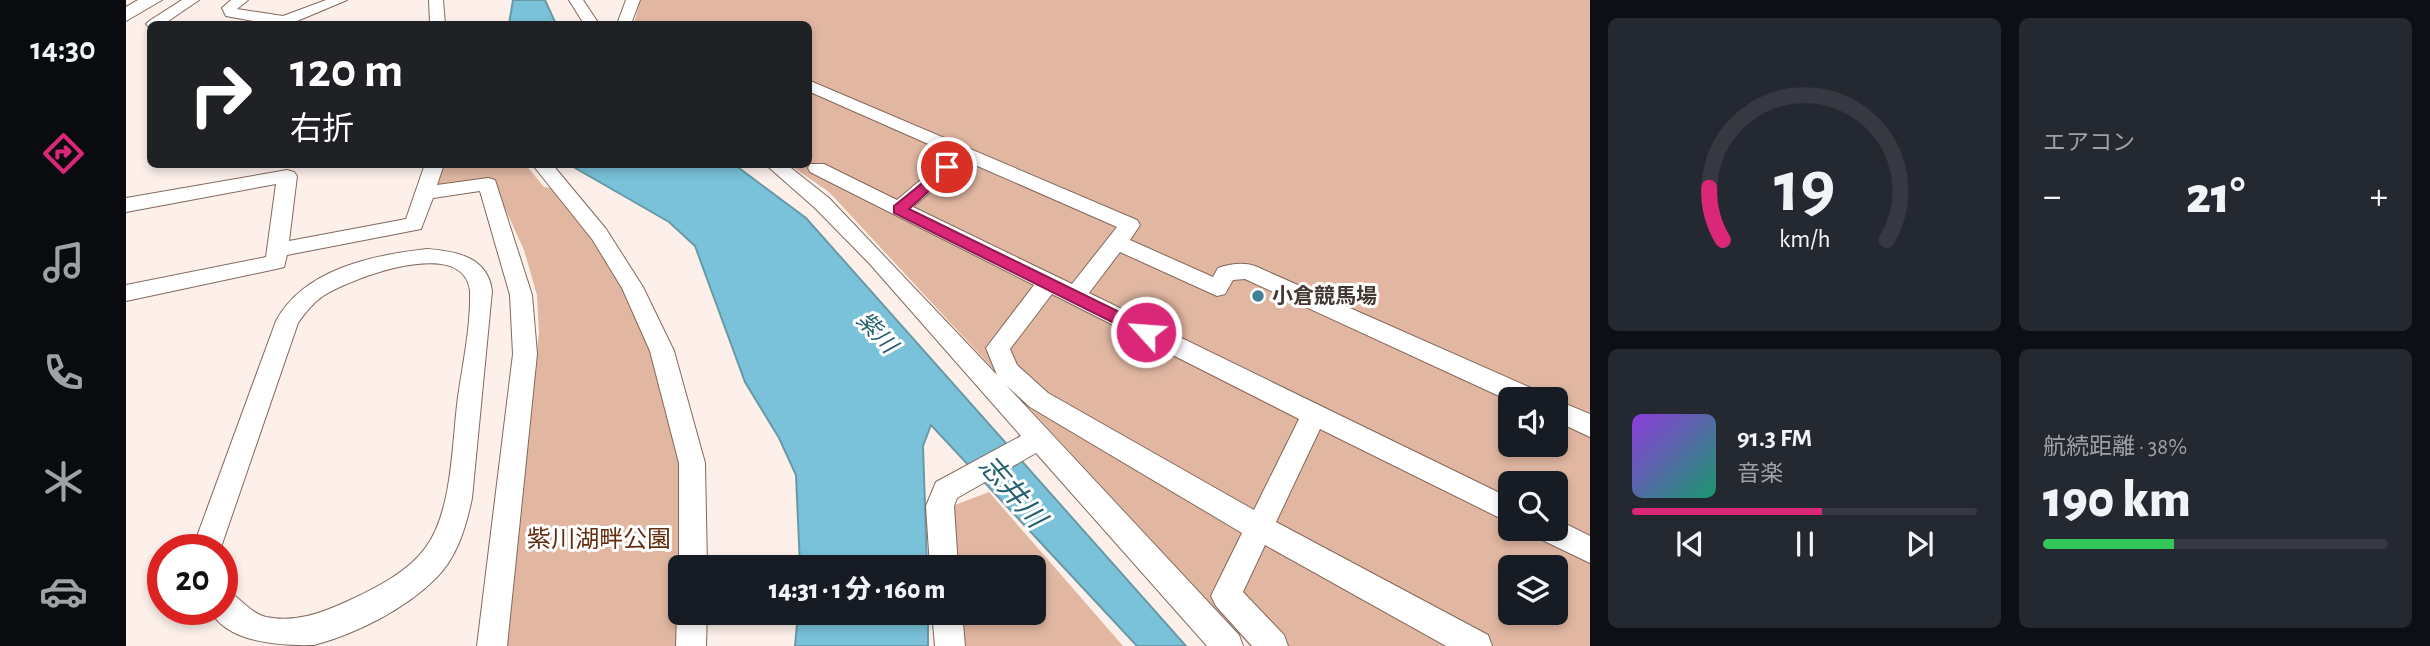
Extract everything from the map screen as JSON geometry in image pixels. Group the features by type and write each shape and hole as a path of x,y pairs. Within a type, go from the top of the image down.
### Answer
{"main road":[{"path":"126,15 141,3"}],"street":[{"path":"162,21 192,0"},
{"path":"241,0 229,8 231,13 275,21"},
{"path":"284,21 340,0"},
{"path":"436,0 438,21"},
{"path":"576,0 589,21"},
{"path":"625,21 633,0"},
{"path":"812,87 1130,225 1074,297"},
{"path":"899,209 963,153"},
{"path":"278,250 414,224 434,168"},
{"path":"544,168 599,234 632,287 662,351 692,463 693,555"},
{"path":"779,168 822,203 959,346 1038,439 1228,646"},
{"path":"817,168 1498,505"},
{"path":"126,205 287,176 276,262 126,293"},
{"path":"425,193 488,184 521,295 525,354 492,646"},
{"path":"1118,243 1217,288 1226,273 1247,271 1504,387"},
{"path":"212,534 287,321 300,304 315,290 338,277 390,260 443,258 462,262 472,269 481,288 481,312 457,501 450,532 436,559 420,574 378,603 339,622 306,632 276,635 243,624 238,619"},
{"path":"1047,284 998,348 1007,372 1039,400 1258,527 1477,646"},
{"path":"1273,646 1226,596 1314,414"},
{"path":"1568,416 1590,426"},
{"path":"943,555 940,506 946,490 1038,439"},
{"path":"1568,539 1590,550"},
{"path":"691,646 692,625"},
{"path":"948,625 950,646"}],"green space":[{"name":"小倉競馬場","path":"640,0 1590,0 1590,646 1250,646 829,192 794,168 812,168 812,21 635,21"},
{"name":"紫川湖畔公園","path":"440,168 528,168 544,187 552,188 596,240 638,319 666,382 683,468 681,555 668,555 668,625 682,625 683,646 500,646 539,334 537,295 524,250 492,180 434,187"},
{"path":"989,492 1044,555 952,555 947,508"},
{"path":"1046,558 1123,646 960,646 958,625 1046,625"}],"water":[{"path":"513,0 545,0 555,21 510,21"},
{"path":"575,168 739,168 806,218 1186,646 1137,646 931,425 923,446 927,555 799,555 796,475 779,438 745,382 695,246 669,222"},
{"path":"797,625 928,625 928,646 795,646"}],"place":[{"name":"小倉競馬場","path":"1258,296"}],"route":[{"path":"947,167 899,209 1146,332"}],"water label":[{"name":"紫川","path":"877,332"},
{"name":"志井川","path":"1013,491"}]}
